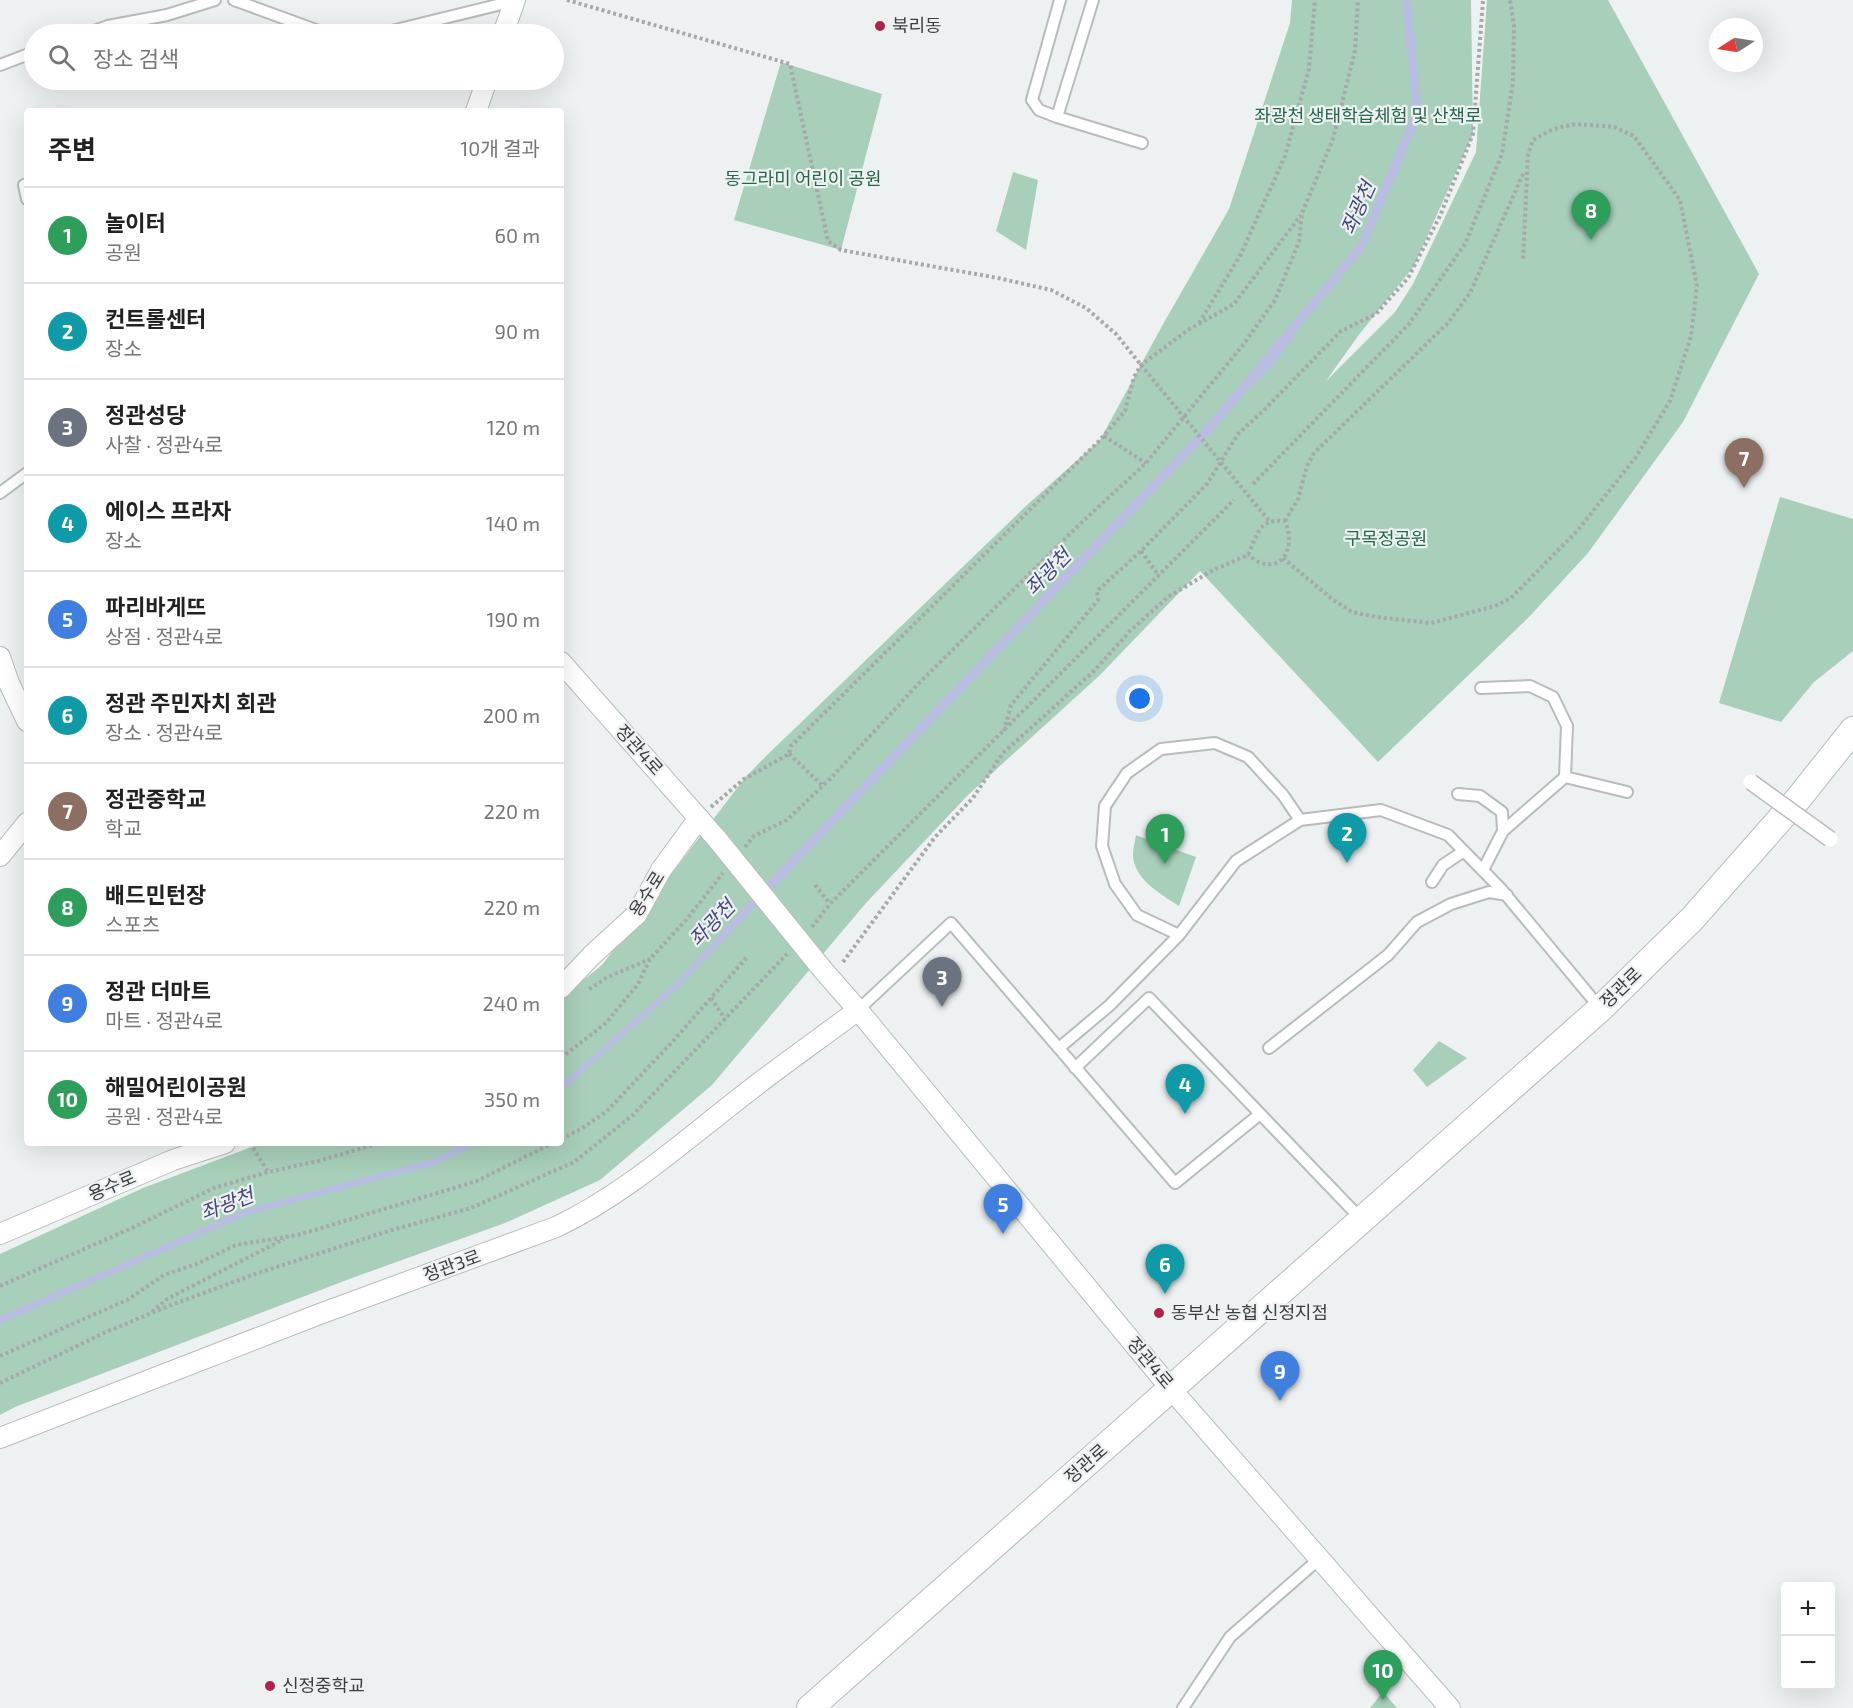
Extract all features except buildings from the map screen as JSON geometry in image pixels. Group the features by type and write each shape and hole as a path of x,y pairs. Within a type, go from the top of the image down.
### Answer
{"street":[{"path":"506,24 514,1"},
{"path":"477,108 483,90"},
{"path":"0,657 5,686 24,716"},
{"name":"정관4로","path":"564,665 717,839 822,970 858,1010 1171,1389 1450,1708"},
{"name":"정관로","path":"810,1708 1600,1009 1700,910 1798,799 1853,730"},
{"path":"1751,782 1830,839"},
{"name":"용수로","path":"564,985 592,955 637,914 661,870 699,818"},
{"path":"0,856 24,827"},
{"name":"정관3로","path":"0,1438 316,1315 565,1223 615,1194 673,1152 858,1010"},
{"name":"용수로","path":"0,1234 173,1160 216,1146"}],"lane":[{"path":"119,24 167,15 215,0"},
{"path":"234,0 300,24"},
{"path":"1060,0 1032,100 1039,110 1057,117 1142,142"},
{"path":"1057,117 1093,0"},
{"path":"420,24 514,1"},
{"path":"0,65 24,56"},
{"path":"0,493 24,475"},
{"path":"1481,688 1530,686 1553,697 1567,726 1565,777 1503,831 1483,870"},
{"path":"1179,935 1137,915 1115,884 1102,846 1104,806 1127,773 1161,749 1215,743 1248,757 1284,795 1300,820"},
{"path":"1565,777 1627,792"},
{"path":"1458,794 1480,796 1502,812 1503,831"},
{"path":"1059,1048 1110,1005 1179,935 1236,861 1300,820 1381,810 1448,835 1507,895 1600,1009"},
{"path":"1432,882 1443,865 1464,851"},
{"path":"1269,1048 1388,955 1417,922 1451,904 1489,892 1507,895"},
{"path":"858,1010 951,923 1175,1183 1260,1114"},
{"path":"1075,1068 1149,998 1362,1220"},
{"path":"1183,1708 1230,1637 1320,1558"}],"path":[{"path":"567,0 790,64 828,241 841,250 998,278 1051,290 1086,308 1116,334 1270,522"},
{"path":"1199,324 1241,254 1285,156 1309,69 1314,0"},
{"path":"699,818 744,779 789,754 791,746 1104,436 1125,411 1134,377 1141,365 1199,324 1234,304 1302,213 1333,139 1355,51 1358,0"},
{"path":"1003,732 1011,705 1098,600 1097,591 1141,551 1207,484 1238,434 1341,331 1376,314 1408,278 1440,216 1473,134 1483,0"},
{"path":"1253,484 1409,324 1465,244 1503,154 1513,82 1514,26 1510,0"},
{"path":"1283,558 1332,599 1352,612 1406,622 1431,622 1486,609 1511,598 1578,530 1636,457 1670,401 1690,336 1697,286 1680,200 1634,136 1614,127 1576,124 1549,131 1533,140 1528,154 1523,261"},
{"path":"1285,521 1298,499 1307,466 1314,453 1448,323 1470,293 1526,169"},
{"path":"739,854 754,836 787,820 922,680 1080,524 1146,463 1243,345 1275,300 1299,242 1302,213"},
{"path":"1104,436 1146,463"},
{"path":"807,933 830,903 1234,500"},
{"path":"843,962 935,837 973,798 1003,753 1094,671 1130,631 1168,597 1213,570 1248,555 1261,526 1275,520 1285,521"},
{"path":"1248,555 1260,563 1271,563 1283,558 1289,550 1290,532 1285,521"},
{"path":"1141,551 1159,576"},
{"path":"789,754 822,785"},
{"path":"564,1056 606,1023 638,984 650,959 687,919 724,873"},
{"path":"815,885 830,903"},
{"path":"0,1383 149,1314 258,1273 392,1230 471,1208 574,1162 633,1115 791,950"},
{"path":"564,1137 607,1111 748,956"},
{"path":"581,993 650,959"},
{"path":"711,998 725,1019"},
{"path":"252,1146 268,1172"},
{"path":"0,1286 132,1228 214,1188 370,1146"},
{"path":"0,1356 127,1300 164,1275 197,1264 236,1245 290,1236 477,1181 547,1146"},
{"path":"149,1314 167,1299 290,1236"}],"green space":[{"name":"좌광천 생태학습체험 및 산책로","path":"1292,0 1471,0 1473,134 1414,266 1358,336 1326,381 1395,312 1413,284 1476,152 1487,0 1608,0 1759,274 1683,422 1588,553 1529,617 1378,762 1200,571 1099,676 968,795 866,903 712,1085 600,1180 505,1223 352,1278 15,1407 0,1415 0,1254 143,1188 254,1146 564,1146 564,996 602,965 744,779 763,759 1027,505 1100,440 1229,209 1290,23"},
{"name":"동그라미 어린이 공원","path":"781,62 882,94 841,250 734,220"},
{"path":"1013,172 1038,180 1026,250 996,231"},
{"path":"1780,497 1853,519 1853,651 1814,682 1781,722 1719,703"},
{"path":"1136,835 1196,857 1179,906 1149,885 1138,871 1133,854"},
{"path":"1439,1041 1467,1058 1427,1087 1413,1070"},
{"path":"1383,1692 1397,1708 1370,1708"}],"water":[{"path":"1402,0 1411,0 1422,115 1365,249 1213,431 678,988 564,1089 564,1081 675,983 774,875 1206,425 1357,245 1413,111"},
{"name":"좌광천","path":"460,1146 474,1146 436,1165 248,1215 0,1324 0,1316 247,1209 433,1159"}],"waterway":[{"name":"좌광천","path":"1252,383 1292,336"}],"place":[{"name":"북리동","path":"880,26"},
{"name":"배드민턴장","path":"1591,240"},
{"name":"정관중학교","path":"1744,488"},
{"name":"컨트롤센터","path":"1347,863"},
{"name":"놀이터","path":"1165,864"},
{"name":"정관성당","path":"942,1007"},
{"name":"에이스 프라자","path":"1185,1114"},
{"name":"파리바게뜨","path":"1003,1234"},
{"name":"정관 주민자치 회관","path":"1165,1294"},
{"name":"동부산 농협 신정지점","path":"1159,1313"},
{"name":"정관 더마트","path":"1280,1401"},
{"name":"신정중학교","path":"270,1686"},
{"name":"해밀어린이공원","path":"1383,1700"}],"park label":[{"name":"구목정공원","path":"1386,539"}]}
